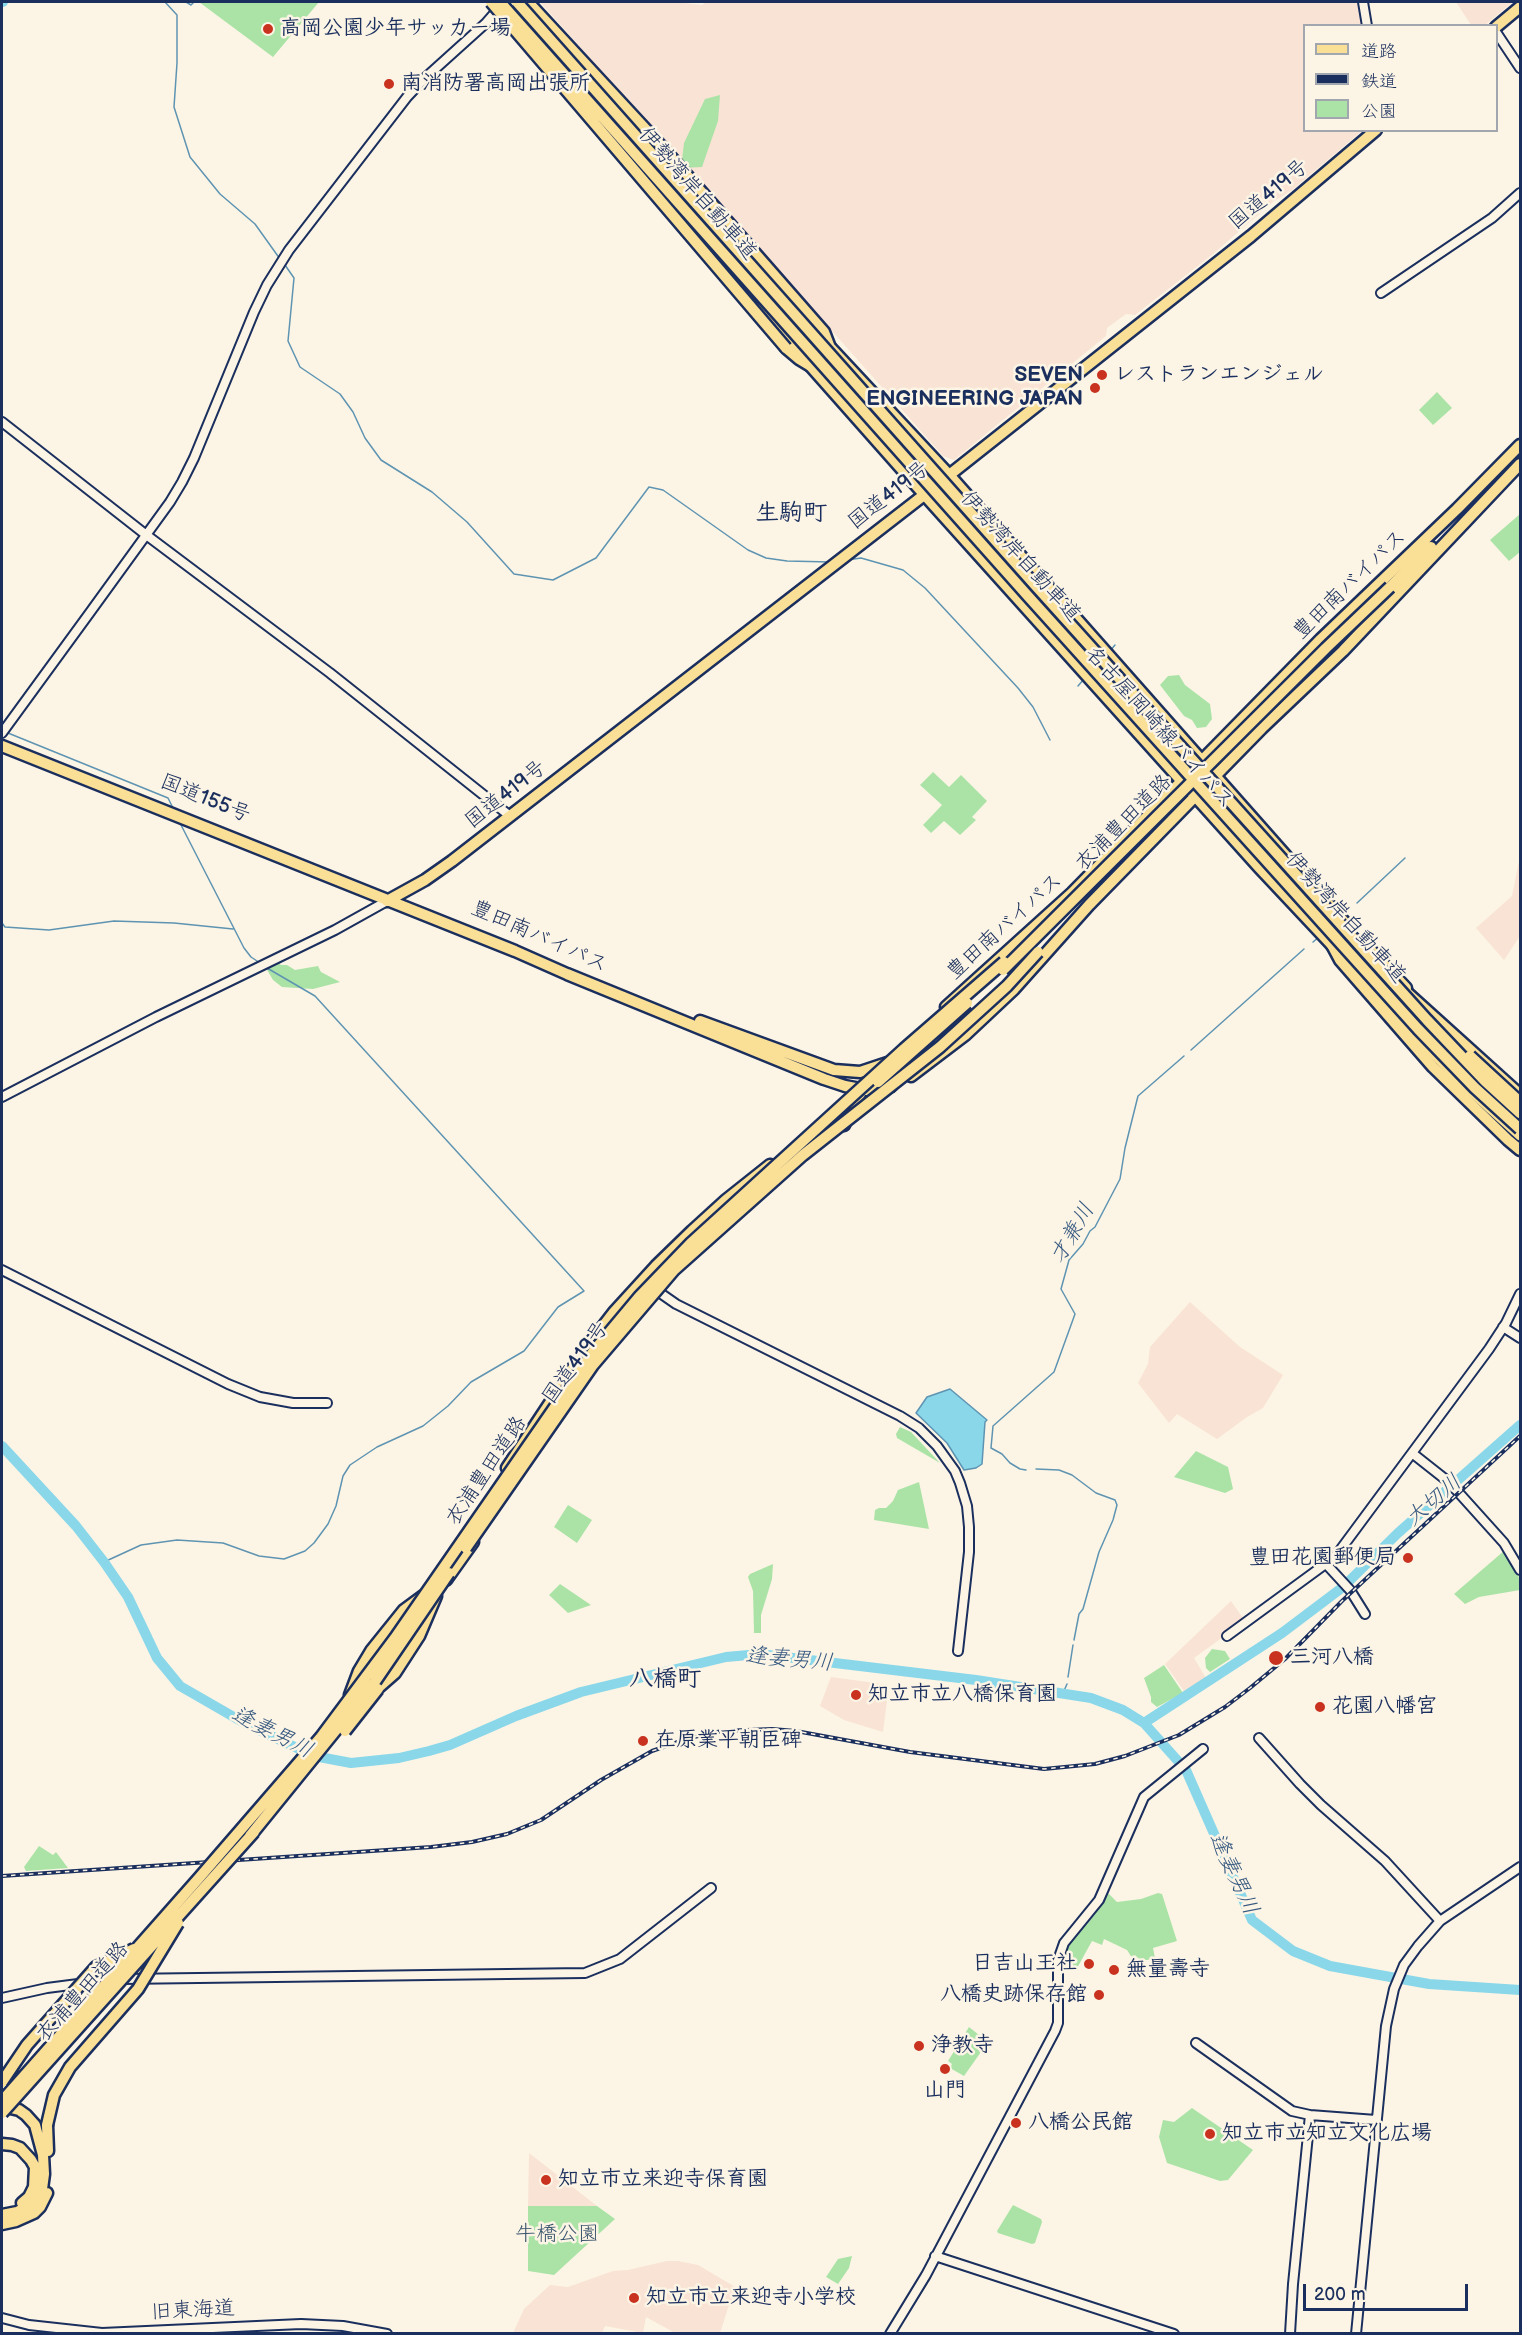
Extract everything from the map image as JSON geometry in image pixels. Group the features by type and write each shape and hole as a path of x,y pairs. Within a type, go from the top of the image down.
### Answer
{"highway":[{"path":"490,2 786,348 809,364"},
{"name":"伊勢湾岸自動車道","path":"500,2 1027,595 1418,1029 1475,1088 1521,1129"},
{"name":"伊勢湾岸自動車道","path":"517,2 1035,585 1427,1020 1485,1081 1521,1113"},
{"path":"528,2 663,148 824,332 829,345"},
{"path":"1498,26 1521,7"},
{"name":"国道419号","path":"391,899 438,871 924,495 1251,236 1374,132"},
{"name":"豊田南バイパス","path":"391,899 484,933 629,996 825,1067 848,1072 865,1071 880,1066 899,1053 962,991 1036,928 1324,636 1521,445"},
{"path":"1109,885 1366,627 1485,499 1521,464"},
{"name":"衣浦豊田道路","path":"247,1831 374,1683 593,1365 674,1270 989,983 1070,906 1470,502 1490,475"},
{"name":"衣浦豊田道路","path":"783,1160 987,981 1388,585 1464,515 1485,499"},
{"name":"国道155号","path":"2,739 391,899"},
{"name":"国道155号","path":"2,746 391,899"},
{"name":"豊田南バイパス","path":"391,899 592,985 833,1082 851,1088 871,1090 900,1083 965,1035 1014,989 1109,885"},
{"name":"衣浦豊田道路","path":"759,1193 812,1147 932,1054 1007,986 1068,920 1109,885"},
{"name":"衣浦豊田道路","path":"2,2113 194,1897 321,1737 371,1672 593,1352 665,1268 904,1048 1004,962 1072,893"},
{"path":"1348,924 1403,987 1521,1104"},
{"path":"1332,945 1340,960 1380,1002 1433,1067 1521,1150"},
{"name":"国道419号","path":"334,1728 359,1671 371,1651 404,1610 420,1599 454,1555 494,1487 550,1402 612,1315 656,1266 726,1200 804,1140 844,1102 857,1076 865,1071"},
{"path":"833,1082 843,1090 844,1102"},
{"name":"国道419号","path":"247,1831 334,1728 395,1673 425,1626 432,1604 459,1561 653,1289 842,1127 854,1100 861,1093 871,1090"},
{"path":"612,1315 630,1307 653,1289 678,1254 688,1235"},
{"name":"衣浦豊田道路","path":"247,1831 261,1802 420,1599"},
{"name":"衣浦豊田道路","path":"2,2101 137,1948 247,1831 326,1754 359,1715 432,1604"},
{"path":"114,1979 200,1884"},
{"name":"衣浦豊田道路","path":"2,2224 34,2213 45,2199 51,2175 47,2125 54,2095 70,2067 138,1989 194,1897"},
{"name":"衣浦豊田道路","path":"2,2082 27,2045 96,1967 137,1948"},
{"path":"2,2106 19,2110 35,2125 41,2146 44,2174 42,2189 33,2203 17,2212 2,2215"},
{"path":"2,2144 12,2145 26,2153 35,2167 36,2180 32,2193 25,2200 15,2206 2,2208"}],"main road":[{"name":"名古屋岡崎線バイパス","path":"505,2 809,364 1182,782 1332,945"},
{"name":"名古屋岡崎線バイパス","path":"524,2 829,345 949,474 1348,924"},
{"path":"1403,987 1521,1094"},
{"path":"1403,987 1481,1071 1521,1104"},
{"path":"1380,1002 1457,1079 1521,1136"},
{"path":"1380,1002 1418,1046 1487,1114 1521,1142"}],"street":[{"path":"2,733 170,502 190,467 254,312 267,285 289,250 407,97 486,23 505,2"},
{"path":"1363,2 1367,24"},
{"path":"1498,34 1521,68"},
{"path":"1381,293 1492,218 1521,193"},
{"path":"2,422 145,534 330,673 510,816"},
{"path":"2,1096 167,1011 258,969 391,899"},
{"path":"2,1270 228,1384 260,1397 293,1402 327,1403"},
{"path":"653,1289 900,1416 919,1428 937,1446 955,1471 969,1518 969,1552 958,1651"},
{"path":"1227,1636 1335,1557 1503,1327 1521,1294"},
{"path":"1503,1327 1521,1338"},
{"path":"1412,1453 1452,1486 1504,1543 1521,1570"},
{"path":"1326,1565 1350,1590 1365,1614"},
{"path":"1259,1738 1307,1791 1385,1861 1440,1921"},
{"path":"890,2334 935,2256 1055,2031 1058,2023 1060,1951 1070,1934 1099,1900 1144,1797 1200,1751"},
{"path":"1356,2334 1387,2018 1394,1989 1404,1965 1440,1921 1521,1867"},
{"path":"2,1998 47,1988 114,1979 585,1973 620,1959 711,1888"},
{"path":"1196,2043 1292,2111 1310,2115 1376,2120"},
{"path":"1290,2334 1310,2115"},
{"path":"935,2256 1174,2334"},
{"name":"旧東海道","path":"2,2318 30,2325 102,2333 301,2324 343,2326 387,2334"}],"shaded area":[{"path":"540,2 676,2 702,5 706,2 1358,2 1362,24 1303,24 1303,132 1361,132 1135,315 1126,314 1107,328 1106,336 954,460 943,456"},
{"path":"1456,2 1513,2 1486,24 1470,24"},
{"path":"1519,861 1520,936 1504,960 1476,928 1512,896"},
{"path":"1190,1302 1240,1347 1283,1375 1263,1408 1217,1439 1177,1414 1169,1423 1138,1383 1148,1364 1150,1347"},
{"path":"1231,1601 1245,1621 1194,1658 1206,1678 1184,1691 1165,1664"},
{"name":"知立市立八橋保育園","path":"831,1677 889,1685 883,1732 844,1720 820,1706"},
{"name":"知立市立来迎寺保育園","path":"529,2153 597,2206 528,2206"},
{"name":"知立市立来迎寺小学校","path":"667,2261 698,2265 737,2288 720,2333 675,2333 646,2317 643,2333 605,2326 602,2333 513,2333 524,2309 550,2285 568,2287 613,2271"}],"green space":[{"name":"高岡公園少年サッカー場","path":"199,2 319,2 273,57"},
{"path":"720,95 718,121 702,167 681,168 684,143 705,99"},
{"path":"1437,392 1452,408 1433,425 1419,410"},
{"path":"1520,514 1520,552 1509,561 1490,540"},
{"path":"1179,675 1185,685 1210,704 1212,719 1206,727 1197,728 1192,720 1184,716 1160,685 1168,676"},
{"path":"933,772 949,787 961,775 987,801 972,817 976,820 960,835 944,821 931,833 923,825 942,805 920,785"},
{"path":"278,962 295,970 318,966 321,972 340,982 313,989 282,987 273,980 266,968"},
{"path":"900,1427 911,1432 940,1463 897,1438 896,1434"},
{"path":"1196,1451 1228,1467 1233,1489 1225,1493 1174,1477"},
{"path":"919,1482 929,1529 874,1520 875,1510 886,1508 893,1501 898,1490"},
{"path":"568,1505 592,1520 577,1543 554,1527"},
{"path":"1505,1550 1516,1569 1520,1590 1479,1597 1465,1604 1454,1594"},
{"path":"773,1564 772,1579 761,1615 761,1633 754,1633 753,1591 748,1577"},
{"path":"560,1584 591,1605 568,1613 549,1595"},
{"path":"1212,1649 1225,1651 1230,1659 1210,1672 1206,1668 1205,1658"},
{"path":"1164,1665 1183,1693 1157,1707 1151,1702 1144,1678"},
{"path":"39,1846 53,1855 56,1852 68,1868 26,1871 24,1867"},
{"path":"1106,1891 1117,1902 1162,1894 1177,1941 1153,1948 1155,1958 1140,1960 1135,1955 1132,1958 1127,1950 1104,1939 1102,1945 1092,1941 1076,1970 1061,1965 1063,1951 1070,1938 1094,1912"},
{"path":"969,2027 988,2042 964,2076 950,2068 952,2064 948,2061"},
{"path":"1192,2108 1253,2150 1228,2180 1220,2181 1167,2163 1159,2137 1163,2120 1174,2122"},
{"path":"1013,2205 1041,2219 1035,2243 998,2233 997,2231"},
{"name":"牛橋公園","path":"528,2206 597,2206 615,2219 554,2275 528,2271"},
{"path":"852,2256 849,2268 838,2284 826,2277 838,2259"}],"water":[{"path":"950,1389 987,1420 982,1464 976,1468 964,1470 947,1443 916,1413 927,1397"}],"waterway":[{"path":"165,2 177,15 174,107 190,157 220,194 255,224 280,259"},
{"path":"186,2 191,5 194,2"},
{"path":"285,265 294,278 288,341 300,367 340,394 353,412 365,438 381,460 432,492 467,522 514,574 553,580 596,558 649,487 663,490 748,550 766,558 831,562"},
{"path":"847,560 861,558 903,570 925,588 1018,688 1033,707 1050,740"},
{"path":"1110,651 1115,645"},
{"path":"1078,686 1084,679"},
{"path":"8,733 168,798 174,810"},
{"path":"180,823 244,948 260,963"},
{"name":"才兼川","path":"1357,903 1405,858"},
{"path":"2,923 5,927 49,930 114,921 174,923 233,929"},
{"name":"才兼川","path":"1313,942 1319,937"},
{"name":"才兼川","path":"1191,1050 1304,949"},
{"path":"104,1562 141,1545 177,1540 223,1543 259,1556 284,1559 305,1551 328,1524 336,1506 343,1476 350,1465 377,1447 423,1426 448,1406 471,1382 524,1351 558,1307 584,1291 315,996 267,968"},
{"name":"才兼川","path":"1026,1470 1010,1463 1002,1454 991,1448 993,1426 1054,1372 1075,1314 1061,1289 1069,1260 1095,1227 1120,1179 1138,1096 1184,1056"},
{"name":"大切川","path":"1144,1723 1282,1633 1343,1587 1398,1533 1520,1425"},
{"name":"逢妻男川","path":"2,1446 76,1526 104,1562 128,1597 157,1658 180,1686 246,1724 314,1756 351,1763 399,1758 450,1745 516,1716 581,1692 726,1657 760,1654 976,1680 1091,1698 1123,1710 1144,1723 1186,1770 1252,1920 1293,1951 1330,1966 1429,1984 1520,1990"},
{"name":"才兼川","path":"1036,1469 1059,1470 1072,1475 1096,1493 1115,1500 1117,1505 1099,1552 1083,1609 1079,1614 1074,1640"},
{"name":"才兼川","path":"1068,1677 1073,1645"},
{"name":"才兼川","path":"1063,1693 1067,1684"}],"tunnel":[{"path":"225,1856 246,1832"}],"railway":[{"path":"2,1876 431,1847 472,1842 507,1834 541,1820 601,1780 652,1751 689,1738 722,1731 772,1729 796,1731 910,1752 1044,1769 1095,1764 1125,1756 1179,1735 1225,1707 1250,1688 1285,1659 1342,1601 1520,1436"}],"place":[{"name":"高岡公園少年サッカー場","path":"268,29"},
{"name":"南消防署高岡出張所","path":"389,84"},
{"name":"レストランエンジェル","path":"1102,375"},
{"name":"SEVEN ENGINEERING JAPAN","path":"1095,388"},
{"name":"豊田花園郵便局","path":"1408,1558"},
{"name":"三河八橋","path":"1276,1658"},
{"name":"知立市立八橋保育園","path":"856,1695"},
{"name":"花園八幡宮","path":"1320,1707"},
{"name":"在原業平朝臣碑","path":"643,1741"},
{"name":"日吉山王社","path":"1089,1964"},
{"name":"無量壽寺","path":"1114,1970"},
{"name":"八橋史跡保存館","path":"1099,1995"},
{"name":"浄教寺","path":"919,2046"},
{"name":"山門","path":"945,2069"},
{"name":"八橋公民館","path":"1016,2123"},
{"name":"知立市立知立文化広場","path":"1210,2134"},
{"name":"知立市立来迎寺保育園","path":"546,2180"},
{"name":"知立市立来迎寺小学校","path":"634,2298"}],"district":[{"name":"生駒町","path":"791,514"},
{"name":"八橋町","path":"665,1680"}]}
